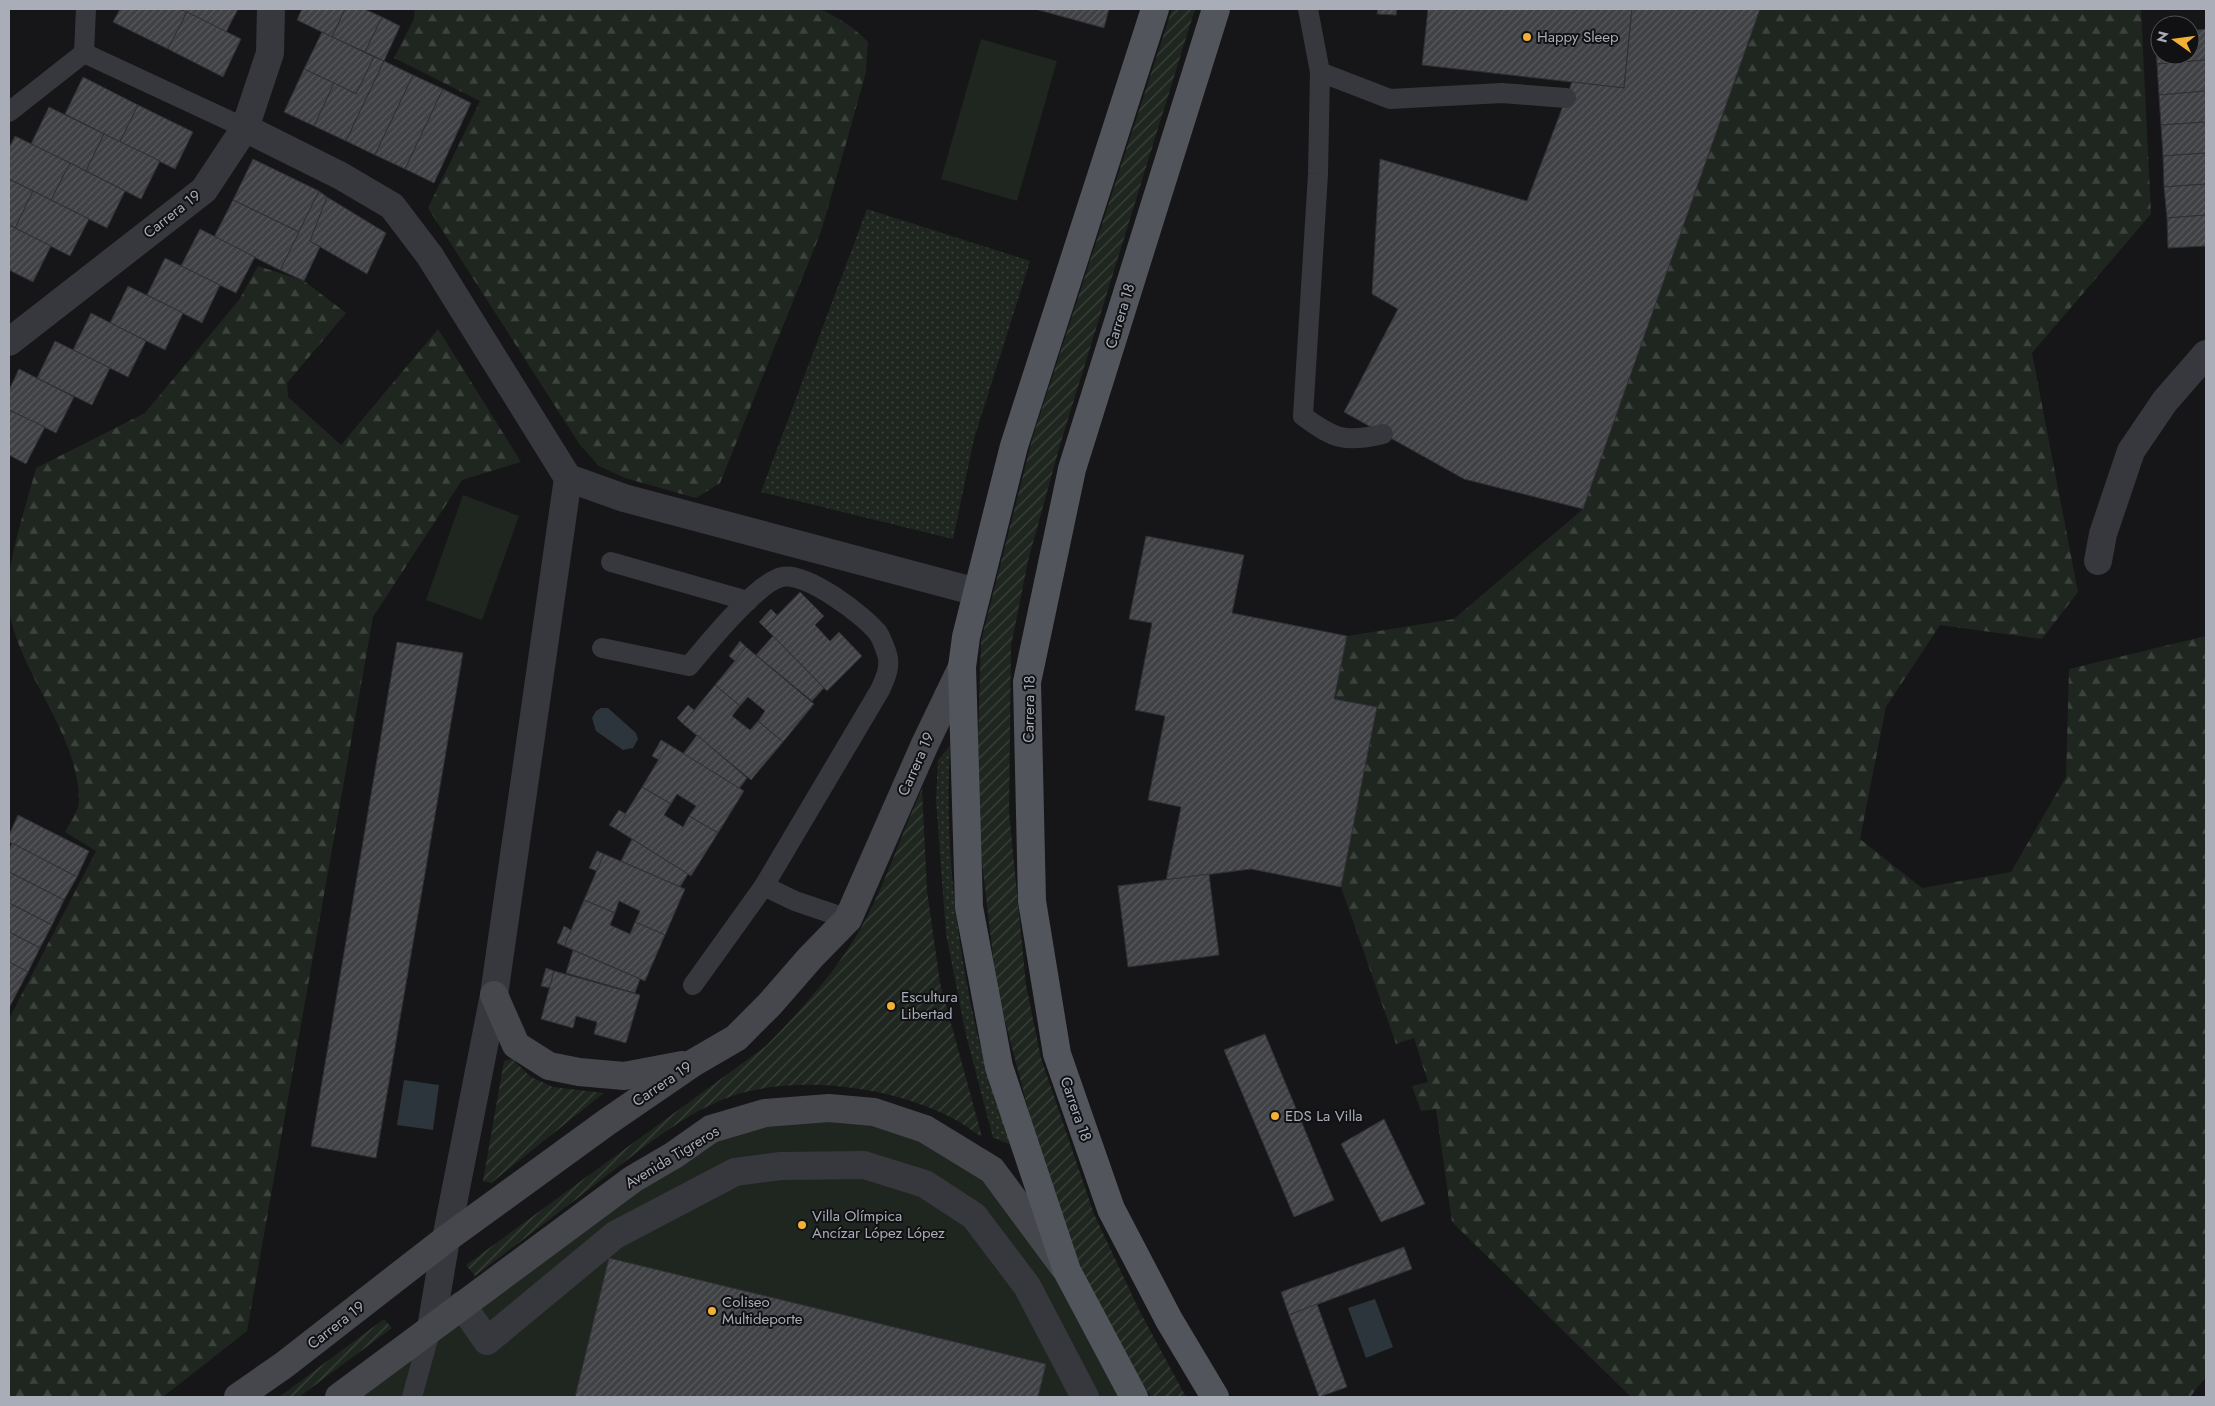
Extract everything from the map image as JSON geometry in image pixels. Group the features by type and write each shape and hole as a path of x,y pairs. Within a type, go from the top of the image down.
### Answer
{"main road":[{"path":"1134,1397 1067,1271 999,1067 969,907 962,668 966,637 1014,446 1155,9"},
{"name":"Carrera 18","path":"1215,1397 1169,1320 1111,1209 1057,1054 1032,901 1027,682 1072,469 1216,9"}],"street":[{"name":"Carrera 19","path":"9,342 204,190 245,128 270,53 271,9"},
{"path":"245,128 341,176 392,206 430,256 568,478 624,498 977,592"},
{"path":"2098,561 2103,534 2131,451 2165,401 2206,354"},
{"path":"431,1328 446,1239 494,995 568,478"},
{"name":"Carrera 19","path":"238,1397 284,1365 446,1239 607,1122 693,1063 736,1038 848,919 924,744 962,668"},
{"path":"494,995 516,1044 549,1066 579,1072 624,1076 693,1063"},
{"name":"Avenida Tigreros","path":"340,1397 633,1179 674,1155 711,1129 765,1113 829,1108 874,1112 925,1129 992,1170 1067,1271"},
{"path":"462,1305 487,1341 615,1235 735,1172 781,1166 864,1166 926,1184 974,1216 1027,1286 1085,1397"}],"lane":[{"path":"9,112 84,53 86,9"},
{"path":"1308,9 1320,72 1318,174 1304,416 1327,434 1357,440 1383,434"},
{"path":"84,53 245,128"},
{"path":"1320,72 1390,99 1502,93 1566,98"},
{"path":"611,562 748,601"},
{"path":"602,648 689,666 748,601 771,582 782,576 797,578 821,588 851,610 878,634 888,656 888,672 880,690 764,886 693,985"},
{"path":"764,886 795,901 848,919"},
{"path":"412,1397 431,1328"}],"green space":[{"path":"415,9 819,9 845,23 868,42 866,72 822,229 720,483 696,498 625,478 599,466 580,445 428,208 480,101 394,58 414,19"},
{"path":"1172,9 1195,9 1060,445 1028,561 1011,646 1009,812 1026,985 1041,1058 1094,1214 1139,1310 1186,1397 1151,1397 1115,1338 1077,1260 1036,1140 997,990 976,812 981,641 1033,436"},
{"path":"1760,9 2141,9 2151,214 2032,353 2078,592 2042,639 1940,625 1886,707 1860,839 1922,888 2011,872 2066,777 2069,669 2206,636 2206,1377 2190,1397 1631,1397 1452,1222 1436,1109 1421,1111 1412,1086 1428,1082 1414,1038 1396,1044 1341,887 1377,707 1334,699 1347,636 1454,619 1583,509"},
{"path":"981,39 1057,61 1017,201 941,179"},
{"path":"867,209 1030,261 974,439 953,539 761,492"},
{"path":"258,266 304,281 346,313 287,383 288,397 341,445 438,329 521,462 462,480 373,617 247,1331 163,1397 9,1397 9,1019 96,851 65,832 79,805 76,775 59,727 24,658 15,634 9,610 8,594 12,558 36,468 145,413 239,300"},
{"path":"463,495 519,516 482,620 426,600"},
{"path":"950,746 949,821 954,897 959,934 980,1045 1010,1144 993,1138 966,1035 946,934 936,800 938,760"},
{"path":"922,789 927,891 940,983 982,1137 954,1119 926,1106 871,1091 813,1085 785,1086 758,1089 732,1096 698,1111 634,1154 475,1276 466,1265 766,1046 795,1016 835,968 858,933 883,884"},
{"path":"512,1059 531,1077 553,1087 604,1093 491,1183 483,1181 504,1061"},
{"name":"Villa Olímpica Ancízar López López","path":"874,1112 992,1170 1129,1397 339,1397 711,1129"},
{"path":"384,1319 392,1328 299,1397 279,1397"}],"shaded area":[{"path":"601,708 608,708 636,733 638,739 633,748 623,750 596,731 592,718 596,711"},
{"path":"404,1080 439,1085 433,1130 397,1125"},
{"path":"1375,1299 1393,1347 1366,1358 1348,1308"}],"building":[{"path":"120,9 180,9 187,12 168,49 113,22"},
{"path":"180,9 238,9 226,32"},
{"path":"302,9 345,9 332,37 297,20"},
{"path":"345,9 364,9 382,17 365,52 332,37"},
{"path":"1035,9 1109,9 1104,28"},
{"path":"1378,9 1397,9 1396,15 1377,14"},
{"name":"Happy Sleep","path":"1428,9 1632,9 1624,88 1422,65"},
{"path":"1632,9 1760,9 1583,509 1464,479 1344,412 1398,309 1372,294 1380,159 1527,201 1572,82 1624,88"},
{"path":"187,12 241,39 223,77 168,49"},
{"path":"382,17 400,26 384,61 365,52"},
{"path":"2206,29 2206,60 2200,60 2200,30"},
{"path":"322,32 374,57 356,94 304,69"},
{"path":"374,57 384,61 346,141 314,126 334,83 356,94"},
{"path":"2200,60 2206,60 2206,91 2159,95 2157,65 2200,65"},
{"path":"384,61 413,75 375,155 346,141"},
{"path":"304,69 334,83 314,126 284,112"},
{"path":"413,75 443,89 405,169 375,155"},
{"path":"83,77 138,105 120,142 65,114"},
{"path":"443,89 471,103 434,183 405,169"},
{"path":"2206,91 2206,122 2161,125 2159,95"},
{"path":"138,105 193,132 175,169 120,142"},
{"path":"49,107 104,134 86,171 31,144"},
{"path":"2206,122 2206,153 2163,156 2161,125"},
{"path":"104,134 160,161 141,199 86,171"},
{"path":"15,136 70,163 51,200 9,179 9,148"},
{"path":"2206,153 2206,184 2164,187 2163,156"},
{"path":"253,159 319,191 299,232 233,200"},
{"path":"70,163 125,191 107,228 51,200"},
{"path":"9,179 33,191 15,228 9,225"},
{"path":"2206,184 2206,215 2167,218 2164,187"},
{"path":"33,191 89,219 70,256 15,228"},
{"path":"319,191 327,197 310,241 320,247 304,281 280,270"},
{"path":"327,197 386,233 367,274 310,241"},
{"path":"233,200 299,232 280,270 214,237"},
{"path":"2206,215 2206,246 2168,248 2167,218"},
{"path":"9,225 51,246 33,282 9,270"},
{"path":"200,229 255,257 236,293 181,266"},
{"path":"165,258 220,285 202,323 147,295"},
{"path":"128,286 183,313 165,350 110,323"},
{"path":"91,313 146,341 128,377 73,350"},
{"path":"55,341 110,368 92,405 37,378"},
{"path":"19,369 74,397 56,433 9,410 9,390"},
{"path":"9,410 45,427 26,464 9,455"},
{"path":"1146,536 1244,555 1232,613 1347,636 1334,699 1377,707 1341,887 1251,869 1166,880 1181,807 1148,800 1165,716 1135,710 1152,623 1129,619"},
{"path":"800,592 824,616 815,625 830,641 839,632 862,656 827,691 765,628"},
{"path":"771,609 777,615 765,628 759,622"},
{"path":"773,636 824,688 812,701 756,655"},
{"path":"740,641 746,647 735,661 729,656"},
{"path":"397,642 463,653 376,1158 311,1146"},
{"path":"746,647 814,704 783,742 758,721 765,711 748,697 740,706 715,685"},
{"path":"715,685 740,706 732,716 750,730 758,721 783,742 751,780 683,724"},
{"path":"688,705 694,710 683,724 677,718"},
{"path":"697,735 747,778 739,789 683,754"},
{"path":"661,740 668,744 659,760 652,756"},
{"path":"668,744 744,791 718,833 689,816 696,806 677,794 671,804 642,787"},
{"path":"642,787 671,804 664,815 683,827 689,816 718,833 691,876 616,829"},
{"path":"619,810 626,814 616,829 609,825"},
{"path":"18,815 89,851 77,877 9,842 9,835"},
{"path":"632,839 688,874 680,887 621,861"},
{"path":"12,843 77,877 64,900 9,872 9,850"},
{"path":"597,851 604,854 597,871 589,868"},
{"path":"604,854 685,889 665,935 635,922 640,911 619,901 615,913 584,900"},
{"path":"9,872 64,900 52,925 9,903"},
{"path":"1209,874 1219,955 1128,967 1118,886"},
{"path":"584,900 615,913 610,925 630,934 635,922 665,935 645,981 564,946"},
{"path":"9,903 52,925 40,948 9,932"},
{"path":"564,926 571,930 564,946 557,943"},
{"path":"9,932 40,948 28,972 9,962"},
{"path":"573,950 640,979 635,993 566,973"},
{"path":"9,962 28,972 9,1008"},
{"path":"546,968 554,971 550,988 541,986"},
{"path":"554,971 640,995 626,1043 594,1034 597,1022 576,1016 573,1028 541,1019"},
{"name":"EDS La Villa","path":"1265,1034 1334,1200 1294,1217 1224,1050"},
{"path":"1384,1119 1425,1204 1381,1222 1341,1144"},
{"path":"1404,1247 1412,1269 1289,1315 1281,1292"},
{"name":"Coliseo Multideporte","path":"609,1258 1046,1364 1038,1397 575,1397"},
{"path":"1317,1304 1347,1387 1319,1397 1289,1315"}],"place":[{"name":"Happy Sleep","path":"1527,37"},
{"name":"Escultura Libertad","path":"891,1006"},
{"name":"EDS La Villa","path":"1275,1116"},
{"name":"Villa Olímpica Ancízar López López","path":"802,1225"},
{"name":"Coliseo Multideporte","path":"712,1311"}]}
